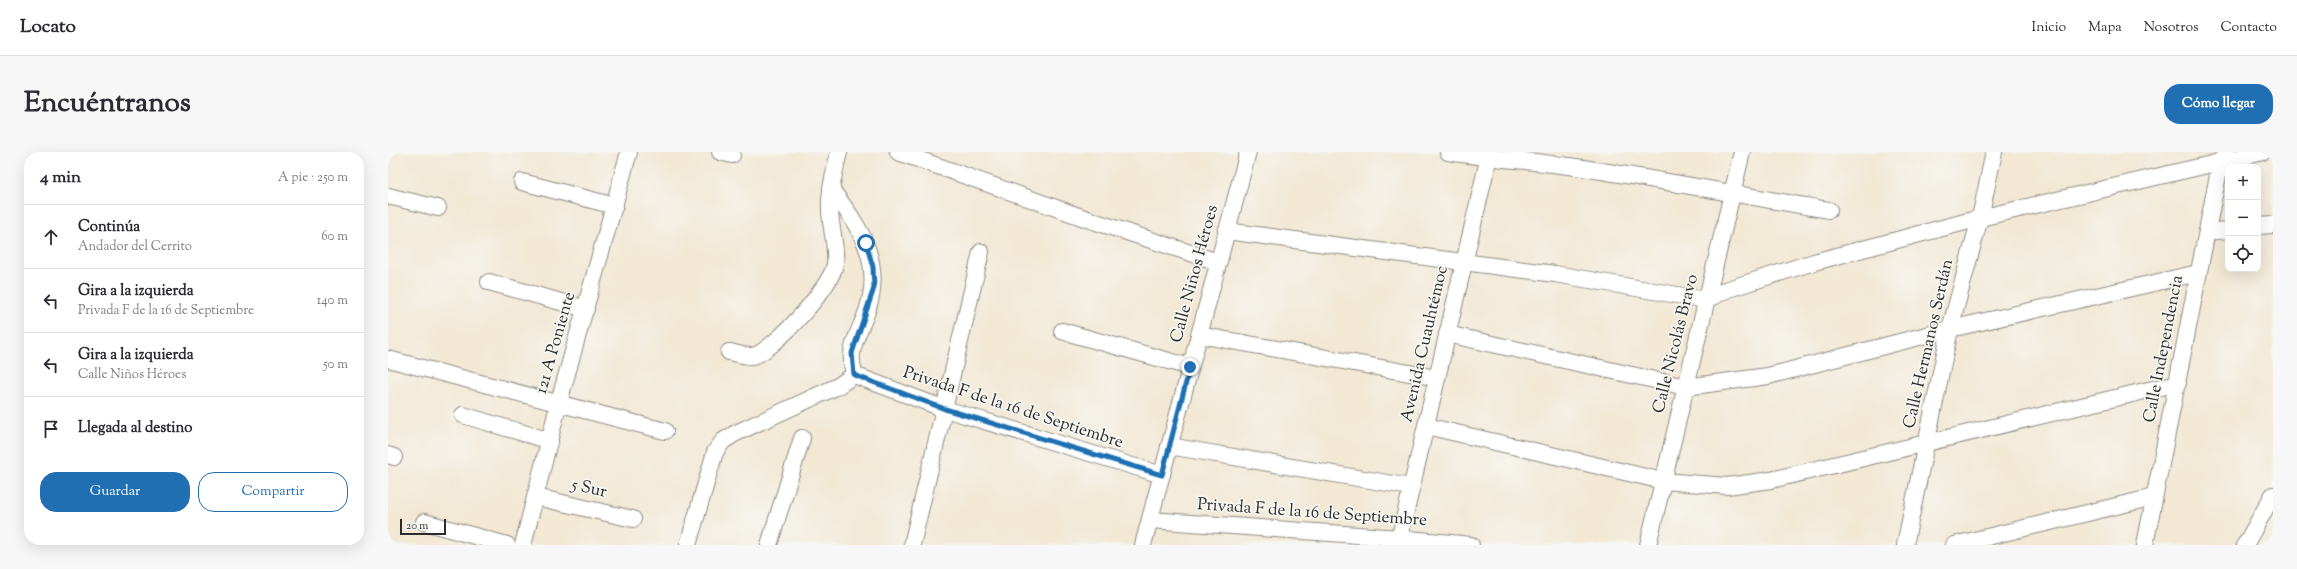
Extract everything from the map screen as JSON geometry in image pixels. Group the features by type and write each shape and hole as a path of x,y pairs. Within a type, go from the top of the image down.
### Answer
{"street":[{"name":"121 A Poniente","path":"523,545 559,402 629,152"},
{"path":"729,352 754,356 767,349 779,339 823,290 835,265 830,210 831,189 839,152"},
{"path":"898,152 1090,220 1218,262"},
{"name":"Calle Niños Héroes","path":"1143,545 1248,152"},
{"path":"1448,152 1489,155 1584,168 1828,210"},
{"name":"Calle Nicolás Bravo","path":"1648,545 1742,152"},
{"name":"Calle Hermanos Serdán","path":"1905,545 1950,329 1980,218 1994,152"},
{"path":"1226,231 1555,274 1706,300 1728,289 1814,262 2224,156 2263,152"},
{"name":"Avenida Cuauhtémoc","path":"1398,541 1489,155"},
{"name":"Calle Independencia","path":"2145,545 2178,383 2198,273 2224,156"},
{"path":"522,182 615,206"},
{"path":"688,545 715,452 723,441 736,433 838,386 854,375 852,353 874,288 873,267 863,237 849,213 831,189"},
{"path":"388,196 438,208"},
{"path":"2261,226 2273,225"},
{"path":"2207,232 2225,230"},
{"path":"912,545 981,252"},
{"path":"1447,334 1686,387 1768,376 1950,329 2198,273"},
{"path":"489,282 586,309"},
{"path":"1062,331 1190,367"},
{"path":"1198,335 1437,378"},
{"path":"388,359 559,402 665,431"},
{"name":"Privada F de la 16 de Septiembre","path":"854,375 945,409 1162,475"},
{"path":"1426,426 1663,481 1727,486 1751,484 2178,383"},
{"path":"463,415 550,440"},
{"path":"769,545 802,438"},
{"path":"1169,446 1411,487"},
{"path":"2245,545 2273,495"},
{"name":"5 Sur","path":"536,497 633,519"},
{"path":"1954,545 2154,497"},
{"name":"Privada F de la 16 de Septiembre","path":"1150,520 1398,541 1471,545"},
{"path":"424,522 507,545"}],"route":[{"path":"866,243 873,267 874,288 852,353 854,375 945,409 1052,440 1162,475 1190,367"}]}
